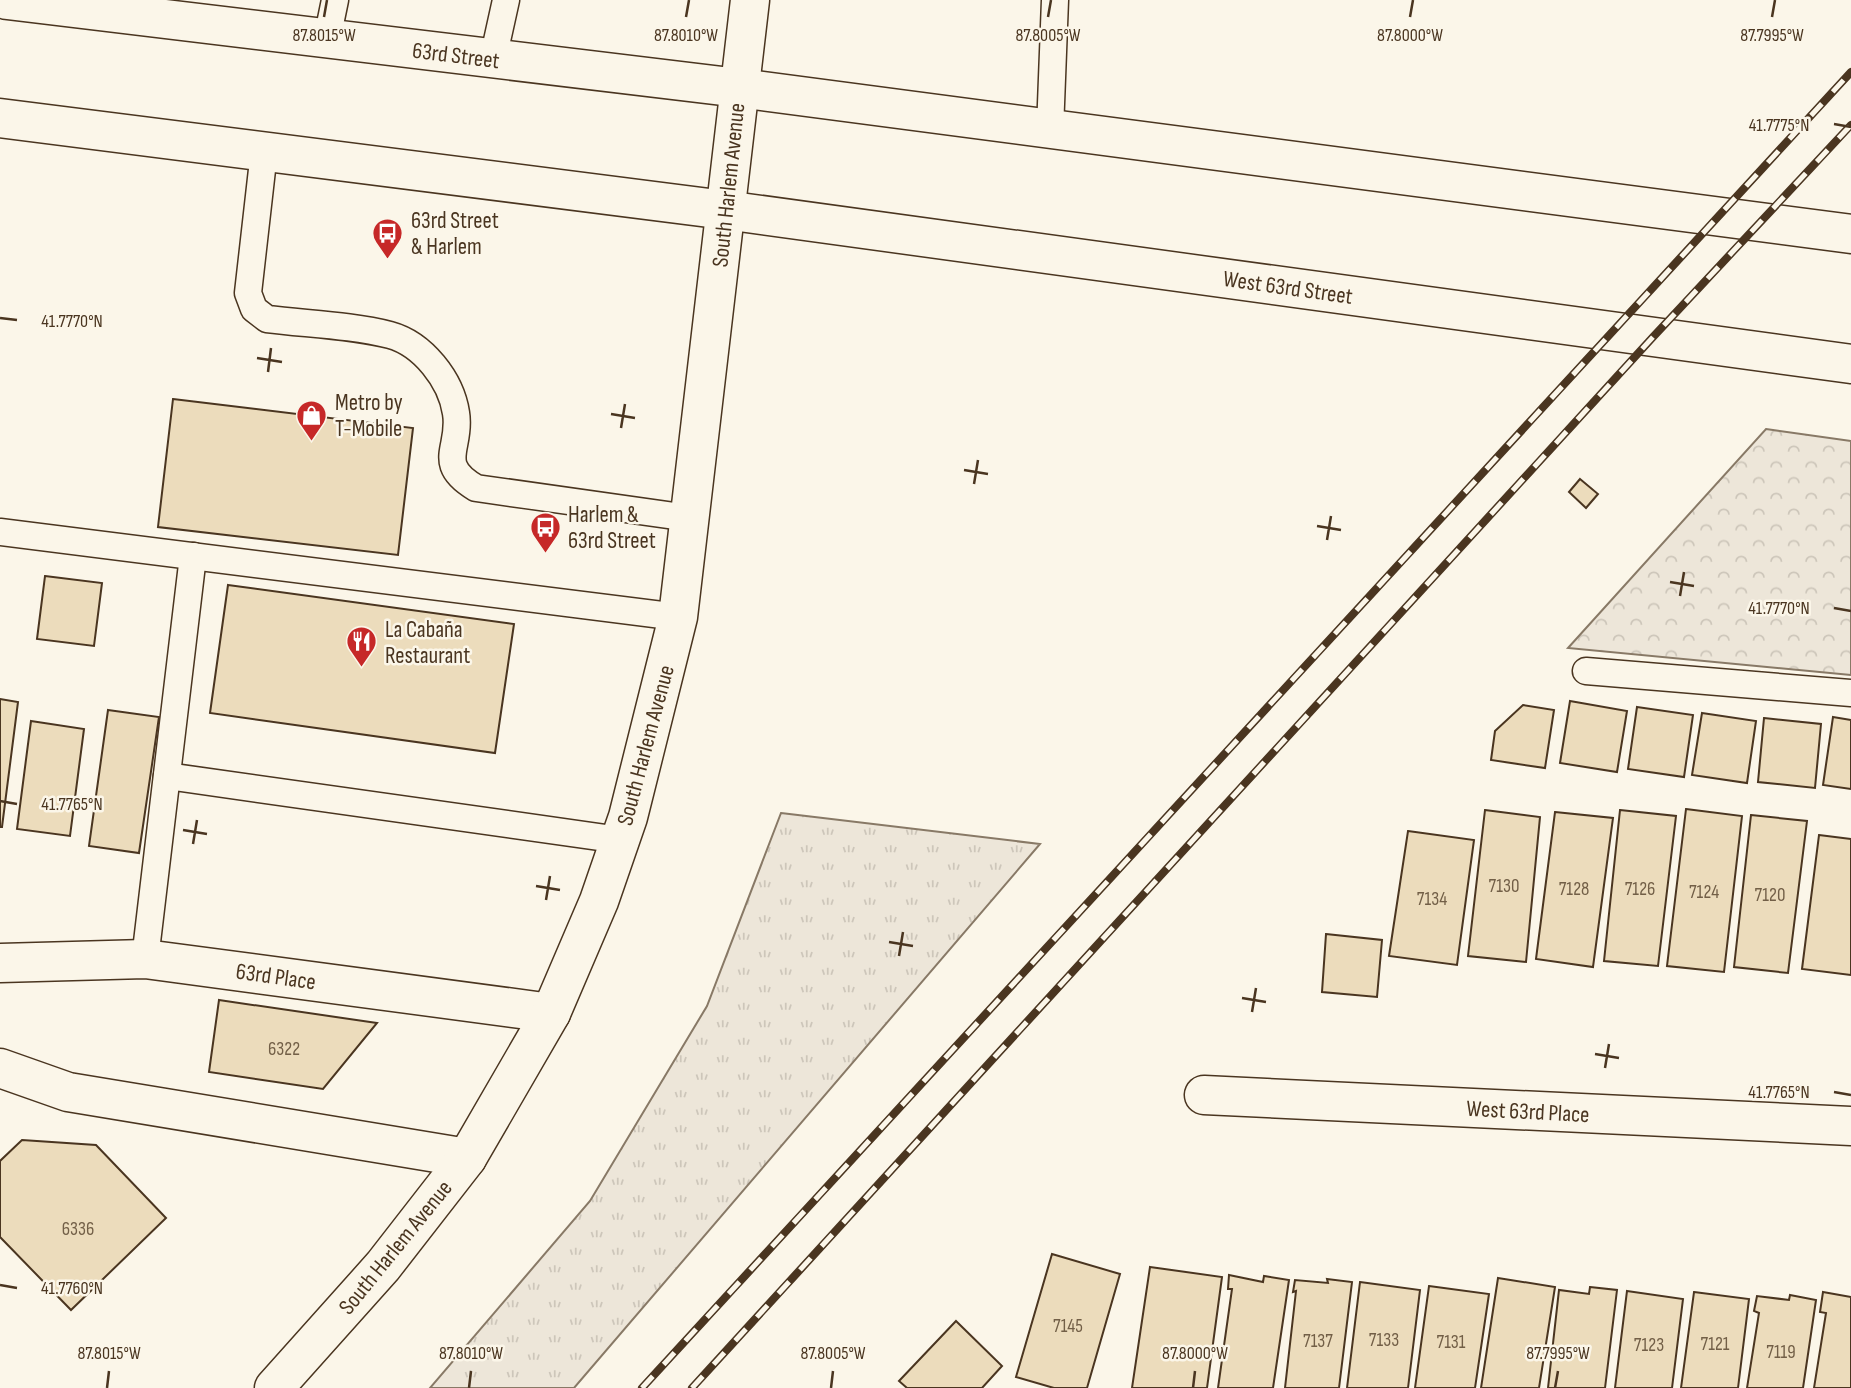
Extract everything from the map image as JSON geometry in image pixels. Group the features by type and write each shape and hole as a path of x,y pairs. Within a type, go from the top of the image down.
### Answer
{"main road":[{"name":"63rd Street","path":"7,0 205,12 327,39 739,88"},
{"name":"South Harlem Avenue","path":"274,1387 383,1266 467,1158 551,1013 599,901 620,840 678,617 750,0"},
{"path":"739,88 1851,234"},
{"path":"0,118 726,210"},
{"name":"West 63rd Street","path":"726,210 1851,364"},
{"name":"63rd Place","path":"0,963 145,959 551,1013"},
{"path":"0,1068 68,1092 467,1158"},
{"name":"West 63rd Place","path":"1205,1095 1851,1126"}],"lane":[{"path":"327,39 335,0"},
{"path":"493,59 506,0"},
{"path":"1049,130 1055,0"},
{"path":"264,152 247,293 254,309 267,319 391,335 418,348 442,376 456,414 450,461 460,479 476,488 689,518"},
{"path":"0,532 678,617"},
{"path":"145,959 193,556"},
{"path":"1586,671 1851,693"},
{"path":"167,776 620,840"}],"green space":[{"path":"1766,429 1851,441 1851,675 1568,648"},
{"path":"781,813 1040,844 574,1388 430,1388 590,1201 707,1006"}],"building":[{"path":"173,399 413,428 398,555 158,527"},
{"path":"1580,479 1598,494 1586,508 1569,492"},
{"path":"45,576 102,583 94,646 37,639"},
{"name":"La Cabaña Restaurant","path":"228,585 514,624 495,753 210,713"},
{"path":"0,699 18,702 2,827 0,827"},
{"path":"1570,701 1627,711 1617,772 1560,763"},
{"path":"1523,705 1554,710 1545,768 1491,760 1495,731"},
{"path":"1637,707 1693,715 1684,777 1628,769"},
{"path":"108,710 159,717 139,853 89,846"},
{"path":"1702,713 1756,721 1747,783 1692,775"},
{"path":"1833,717 1851,720 1851,789 1823,785"},
{"path":"1764,718 1821,724 1815,788 1758,782"},
{"path":"31,721 84,729 70,836 17,829"},
{"path":"1686,809 1742,816 1724,972 1667,966"},
{"path":"1485,810 1540,817 1526,962 1468,956"},
{"path":"1620,810 1676,816 1658,966 1604,961"},
{"path":"1555,812 1613,818 1593,967 1536,959"},
{"path":"1751,815 1807,821 1788,973 1734,967"},
{"path":"1408,831 1474,840 1457,965 1389,956"},
{"path":"1819,835 1851,839 1851,975 1802,969"},
{"path":"1326,934 1382,940 1377,997 1322,992"},
{"path":"219,1000 377,1023 323,1089 209,1072"},
{"path":"22,1140 96,1145 166,1218 71,1310 0,1237 0,1161"},
{"path":"1052,1254 1120,1274 1087,1388 1054,1388 1016,1377"},
{"path":"1150,1267 1222,1277 1207,1388 1132,1388"},
{"path":"1229,1275 1263,1282 1264,1276 1289,1280 1273,1388 1218,1388 1232,1289 1228,1289"},
{"path":"1498,1278 1555,1287 1539,1388 1481,1388"},
{"path":"1327,1279 1352,1282 1339,1388 1285,1388 1295,1280 1328,1283"},
{"path":"1360,1282 1420,1290 1408,1388 1347,1388"},
{"path":"1429,1286 1489,1294 1475,1388 1415,1388"},
{"path":"1590,1287 1617,1290 1605,1388 1548,1388 1559,1290 1589,1294"},
{"path":"1627,1291 1683,1299 1672,1388 1615,1388"},
{"path":"1694,1292 1749,1299 1738,1388 1681,1388"},
{"path":"1823,1292 1851,1297 1851,1388 1814,1388 1826,1313 1820,1312"},
{"path":"1790,1295 1816,1300 1803,1388 1747,1388 1759,1313 1754,1311 1757,1296 1789,1300"},
{"path":"956,1321 1002,1366 982,1388 907,1388 899,1381"}],"railway":[{"path":"642,1388 1851,72"},
{"path":"692,1388 1653,337 1851,125"}],"place":[{"name":"63rd Street & Harlem","path":"388,260"},
{"name":"Metro by T-Mobile","path":"312,442"},
{"name":"Harlem & 63rd Street","path":"545,554"},
{"name":"La Cabaña Restaurant","path":"362,669"}]}
